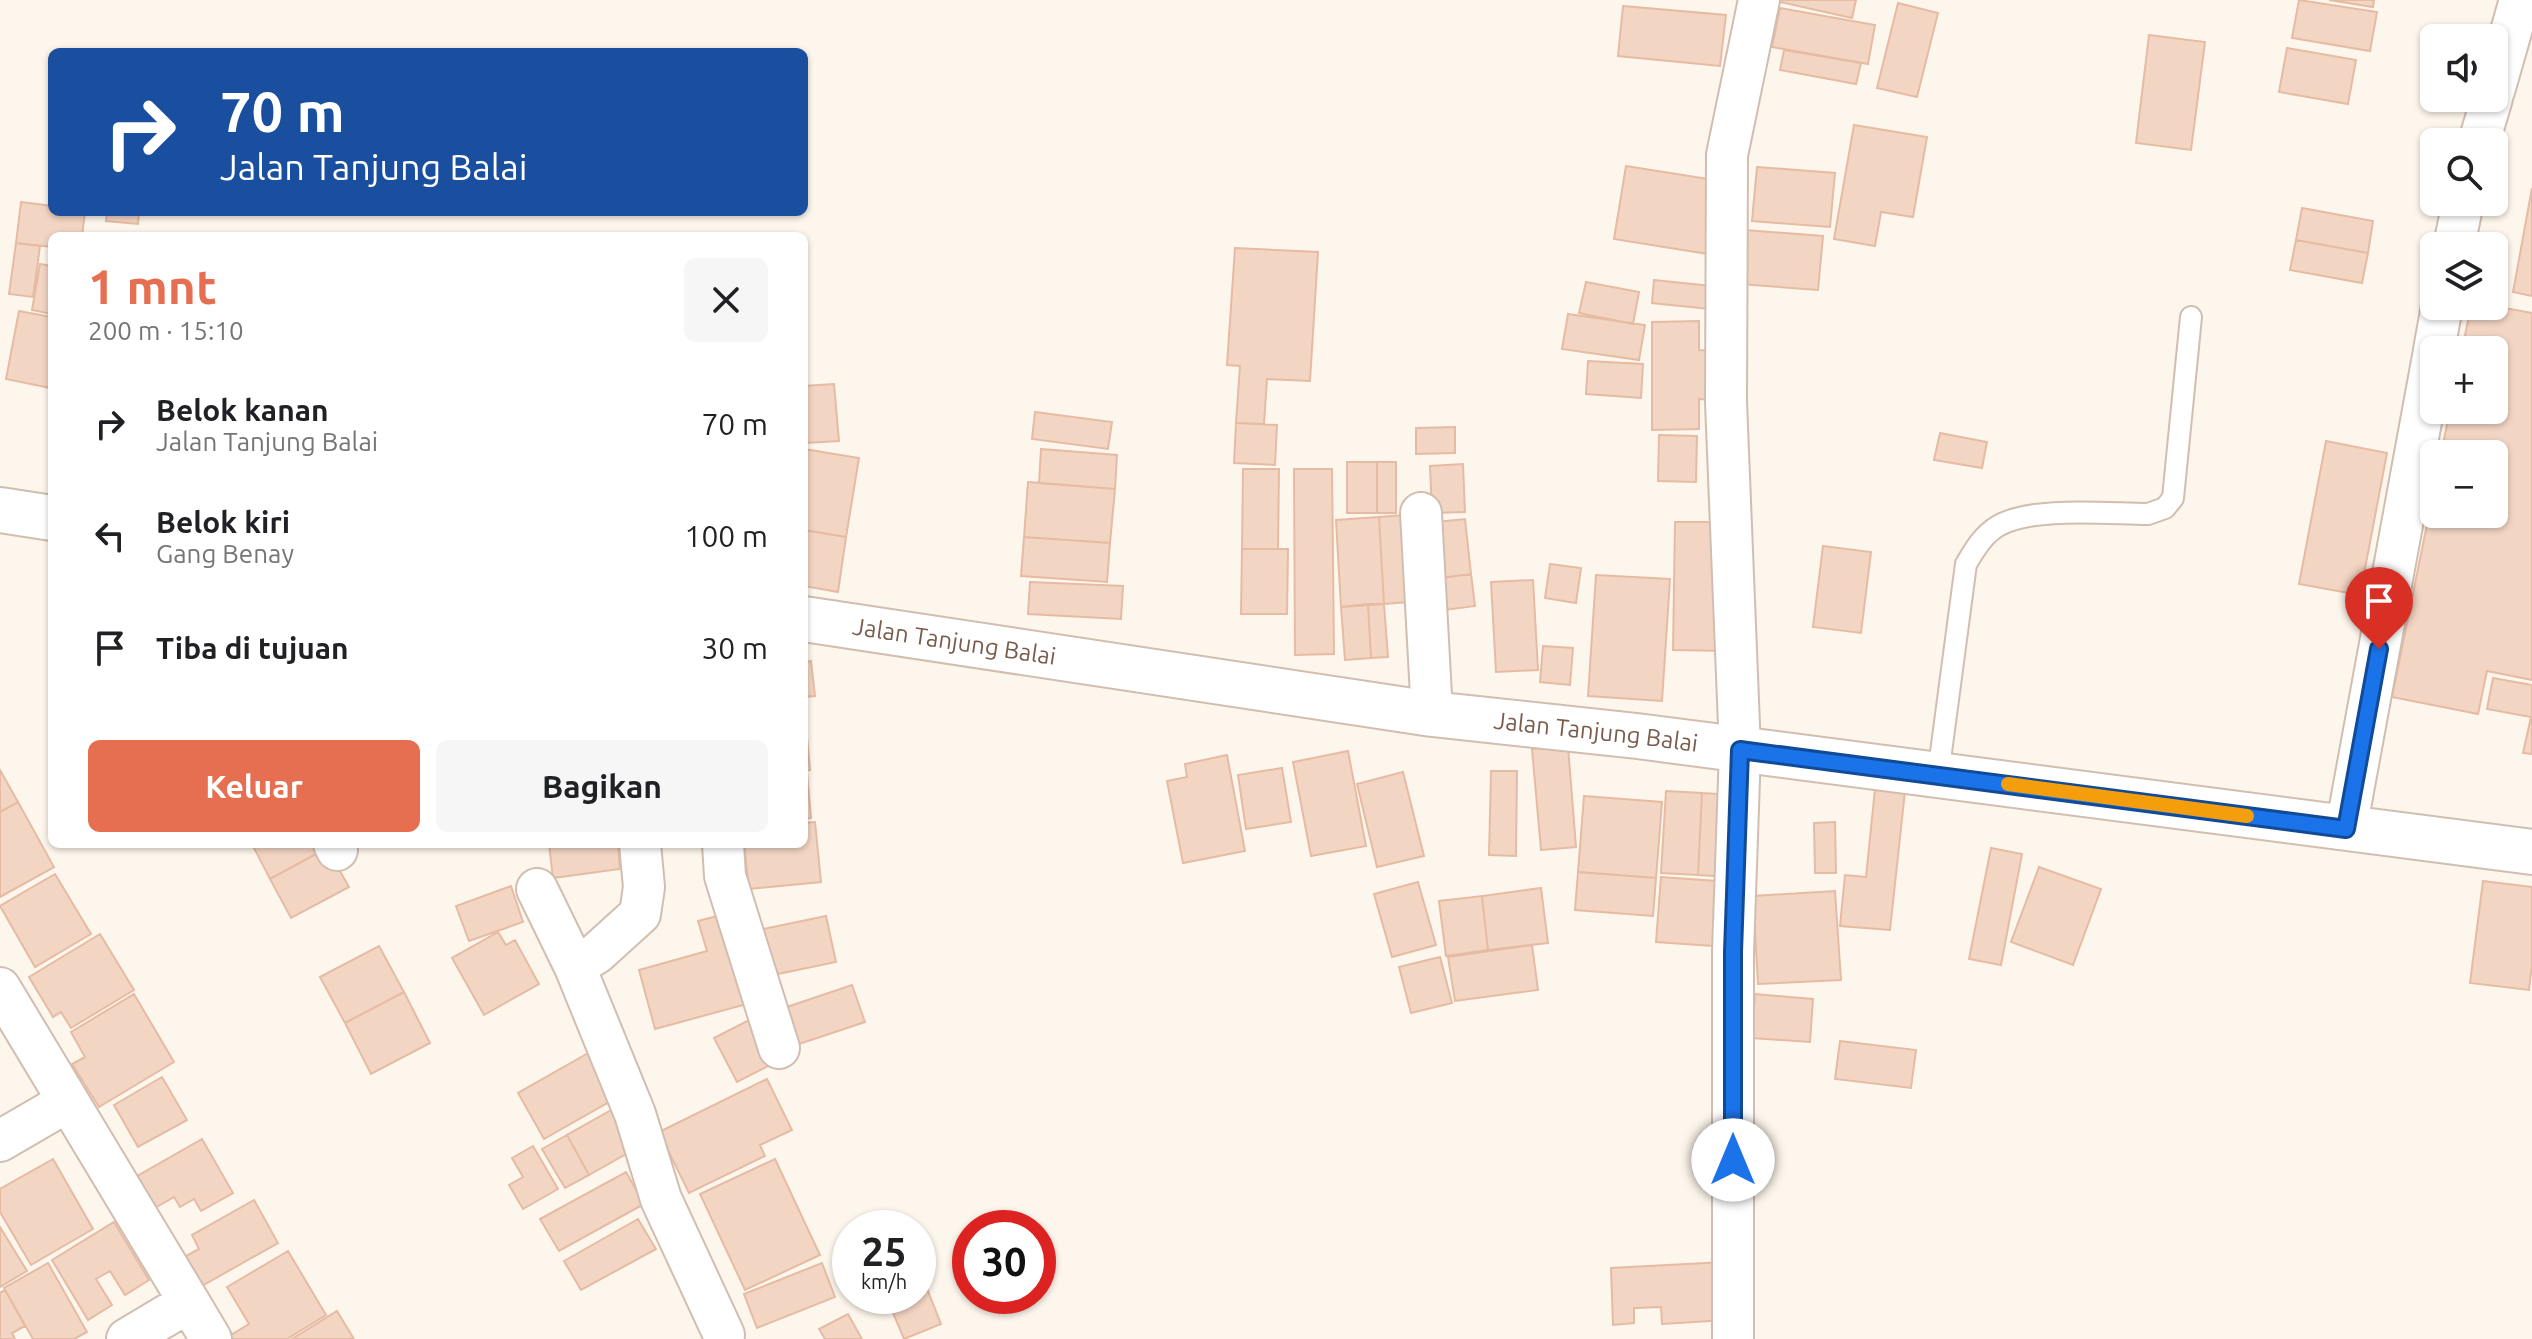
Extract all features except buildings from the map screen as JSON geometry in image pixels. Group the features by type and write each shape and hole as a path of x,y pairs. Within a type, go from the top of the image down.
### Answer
{"street":[{"path":"1733,1339 1733,952 1740,750 1726,402 1727,155 1759,0"},
{"path":"2508,42 2520,0"},
{"path":"2346,829 2420,424"},
{"path":"0,510 48,517"},
{"path":"1421,513 1432,714"},
{"name":"Jalan Tanjung Balai","path":"808,620 1432,714 1740,750 2532,852"},
{"path":"575,967 607,945 640,914 644,887 640,848"},
{"path":"723,848 725,876 779,1048"},
{"path":"537,889 575,967 635,1114 661,1199 724,1335"},
{"path":"0,988 211,1339"},
{"path":"0,1141 67,1102"},
{"path":"127,1339 189,1302"}],"lane":[{"path":"1938,775 1966,564 1979,541 1998,525 2031,514 2148,514 2165,508 2173,498 2191,317"}],"slow traffic":[{"path":"2008,784 2247,816"}],"route":[{"path":"1733,1160 1733,952 1740,750 2346,829 2379,649"}]}
